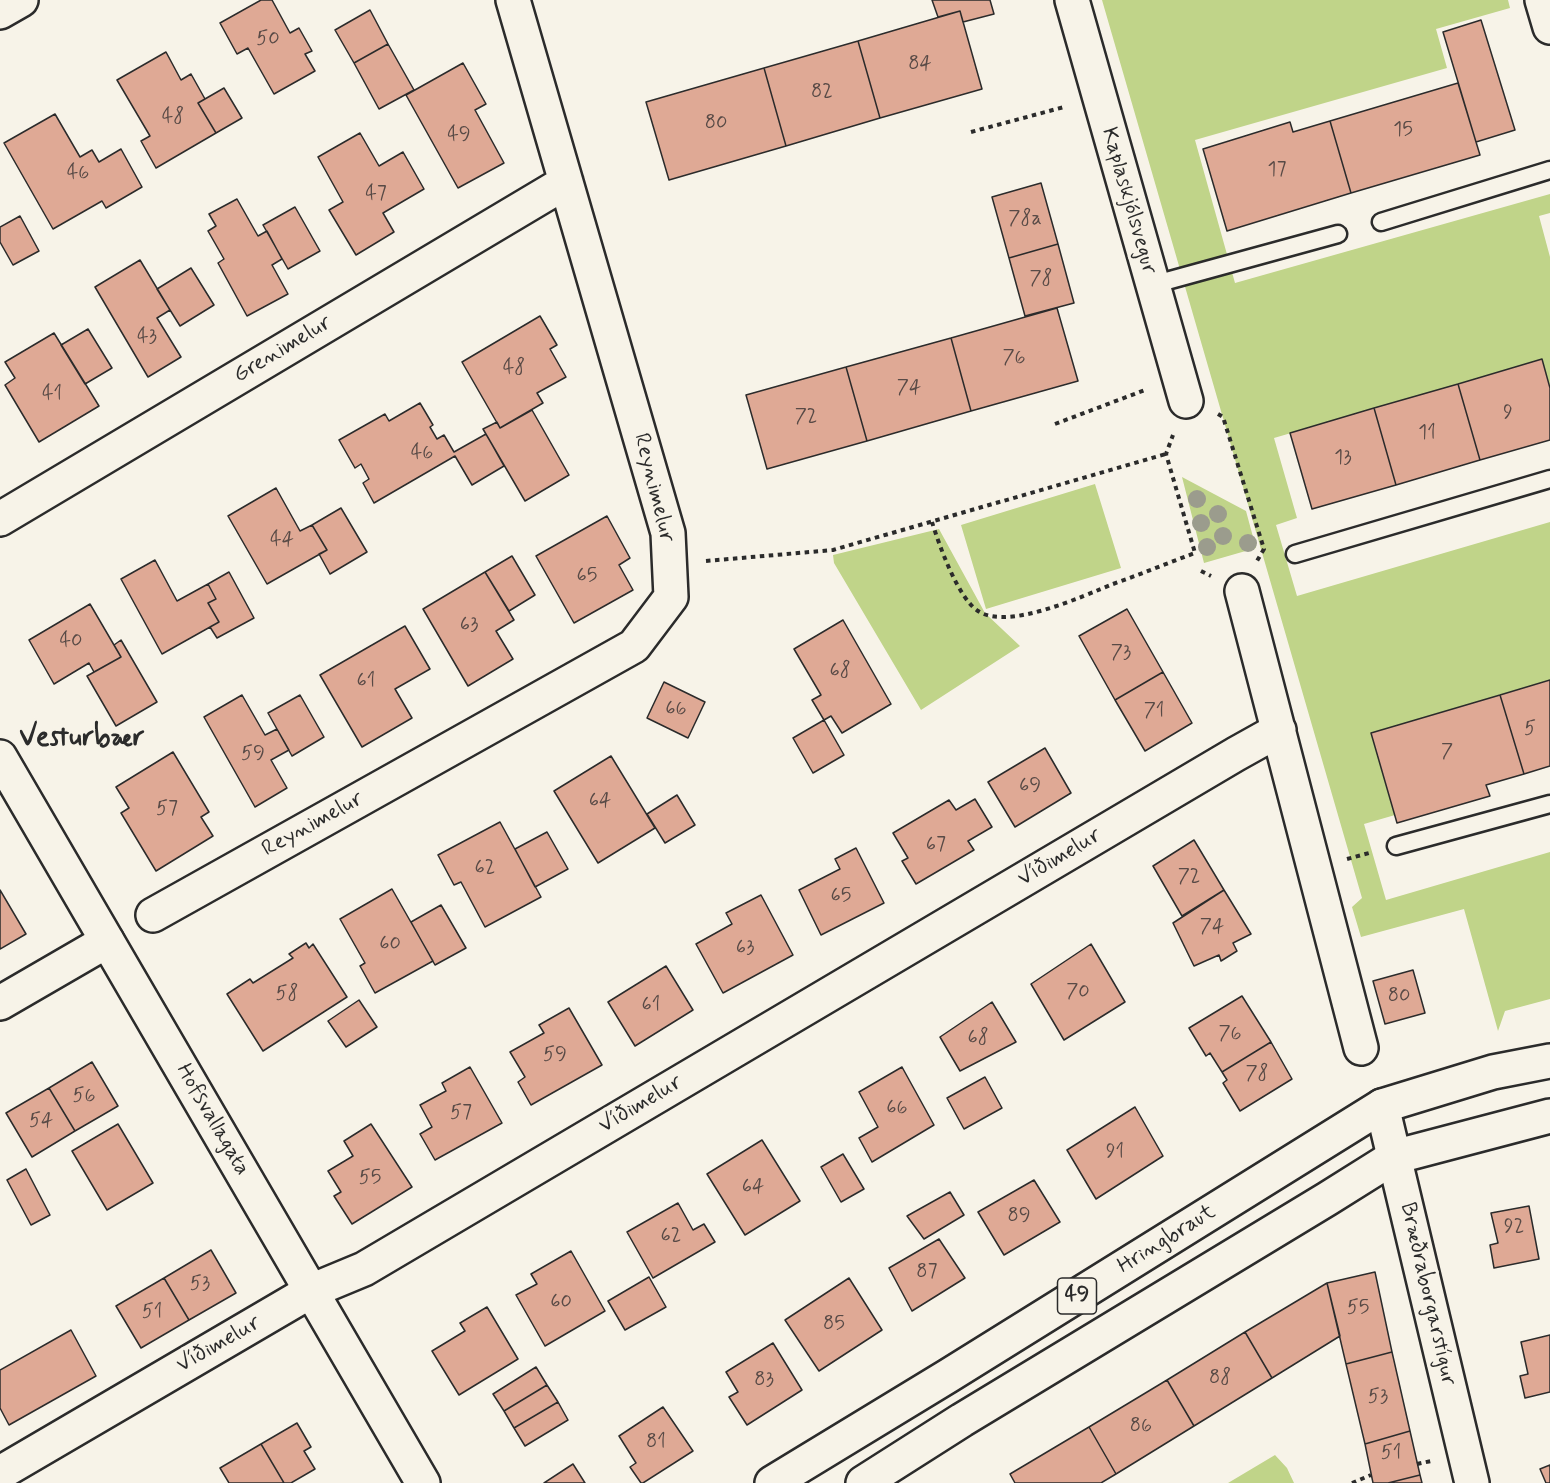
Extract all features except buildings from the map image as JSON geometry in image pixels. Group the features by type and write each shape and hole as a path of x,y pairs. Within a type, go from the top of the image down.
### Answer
{"street":[{"path":"0,12 21,0"},
{"name":"Reynimelur","path":"153,915 634,646 671,597 668,533 513,0"},
{"name":"Kaplaskjólsvegur","path":"1072,0 1183,389"},
{"path":"1542,0 1550,27"},
{"name":"Grenimelur","path":"0,519 566,182"},
{"path":"1242,591 1361,1048"},
{"name":"Víðimelur","path":"0,1473 311,1291 364,1269 1279,730"},
{"name":"Hofsvallagata","path":"0,758 423,1483"},
{"path":"0,1003 107,941"},
{"name":"Hringbraut","path":"772,1483 1382,1106 1493,1072 1550,1060"},
{"name":"Bræðraborgarstígur","path":"1382,1106 1472,1483"},
{"name":"49","path":"863,1483 962,1420 1394,1157 1550,1116"}],"lane":[{"path":"1380,222 1550,170"},
{"path":"1152,285 1338,234"},
{"path":"1295,554 1550,479"},
{"path":"1396,846 1550,804"}],"path":[{"path":"971,132 1100,97"},
{"path":"932,522 946,564 959,588 976,610 990,616 1037,612 1195,553 1166,454 1183,389"},
{"path":"1055,424 1183,389"},
{"path":"1183,389 1223,417 1264,549 1242,591 1201,571"},
{"path":"670,562 832,550 1166,454"},
{"path":"1315,867 1396,846"},
{"path":"1352,1483 1371,1475"}],"green space":[{"path":"1102,0 1508,0 1510,8 1436,29 1447,68 1195,140 1235,283 1550,194 1550,213 1539,216 1550,257 1550,388 1541,360 1274,438 1297,518 1276,525 1297,596 1550,522 1550,680 1371,733 1395,815 1364,824 1386,900 1550,852 1550,999 1505,1011 1498,1031 1464,909 1361,937 1352,907 1362,898"},
{"path":"1182,477 1246,511 1256,548 1204,563"},
{"path":"1095,484 1121,568 986,609 961,525"},
{"path":"939,529 985,613 1020,646 921,710 834,563 833,555"},
{"path":"1275,1455 1287,1468 1294,1483 1228,1483"}],"district":[{"name":"Vesturbær","path":"82,739"}]}
